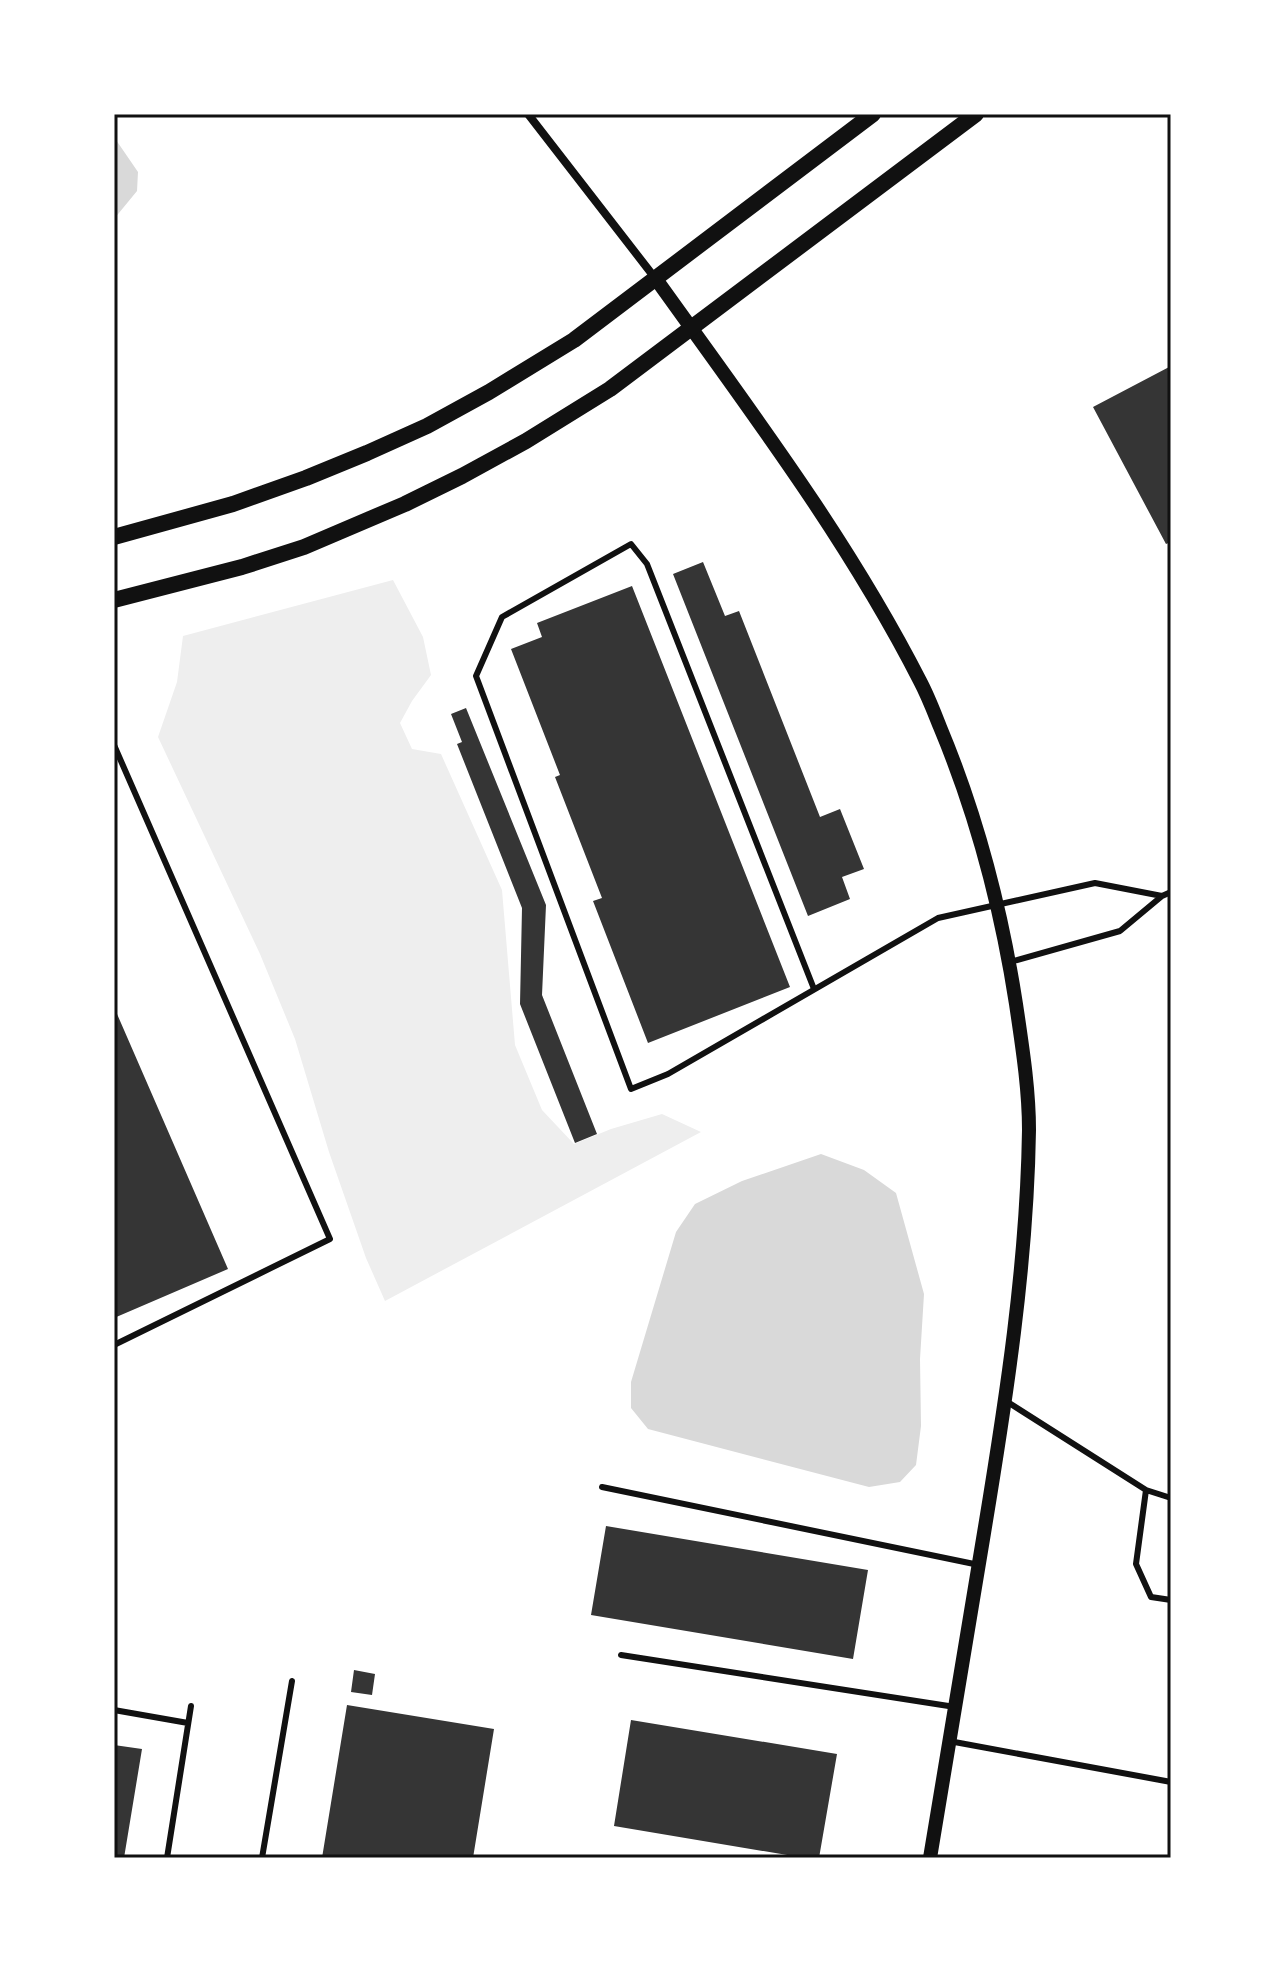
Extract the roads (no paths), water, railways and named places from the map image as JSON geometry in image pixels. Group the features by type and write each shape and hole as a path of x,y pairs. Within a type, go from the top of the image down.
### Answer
{"main road":[{"path":"114,537 247,500 367,453 427,426 489,392 574,340 873,114"},
{"path":"114,600 242,567 304,547 405,504 526,441 610,389 976,114"}],"street":[{"path":"528,114 656,279 810,496 861,574 922,684 955,763 999,904 1023,1051 1029,1127 1023,1253 1006,1401 930,1858"}],"lane":[{"path":"814,989 647,564 631,544 502,617 476,676 631,1089 668,1074 938,918 1095,883 1162,896"},
{"path":"114,745 330,1239 114,1345"},
{"path":"1010,962 1120,931 1171,892"},
{"path":"1006,1401 1146,1490 1171,1498"},
{"path":"602,1487 979,1565"},
{"path":"1146,1490 1136,1564 1151,1597 1171,1600"},
{"path":"621,1655 955,1707"},
{"path":"262,1858 292,1681"},
{"path":"167,1858 191,1706"},
{"path":"114,1710 188,1723"},
{"path":"949,1741 1171,1782"}]}
